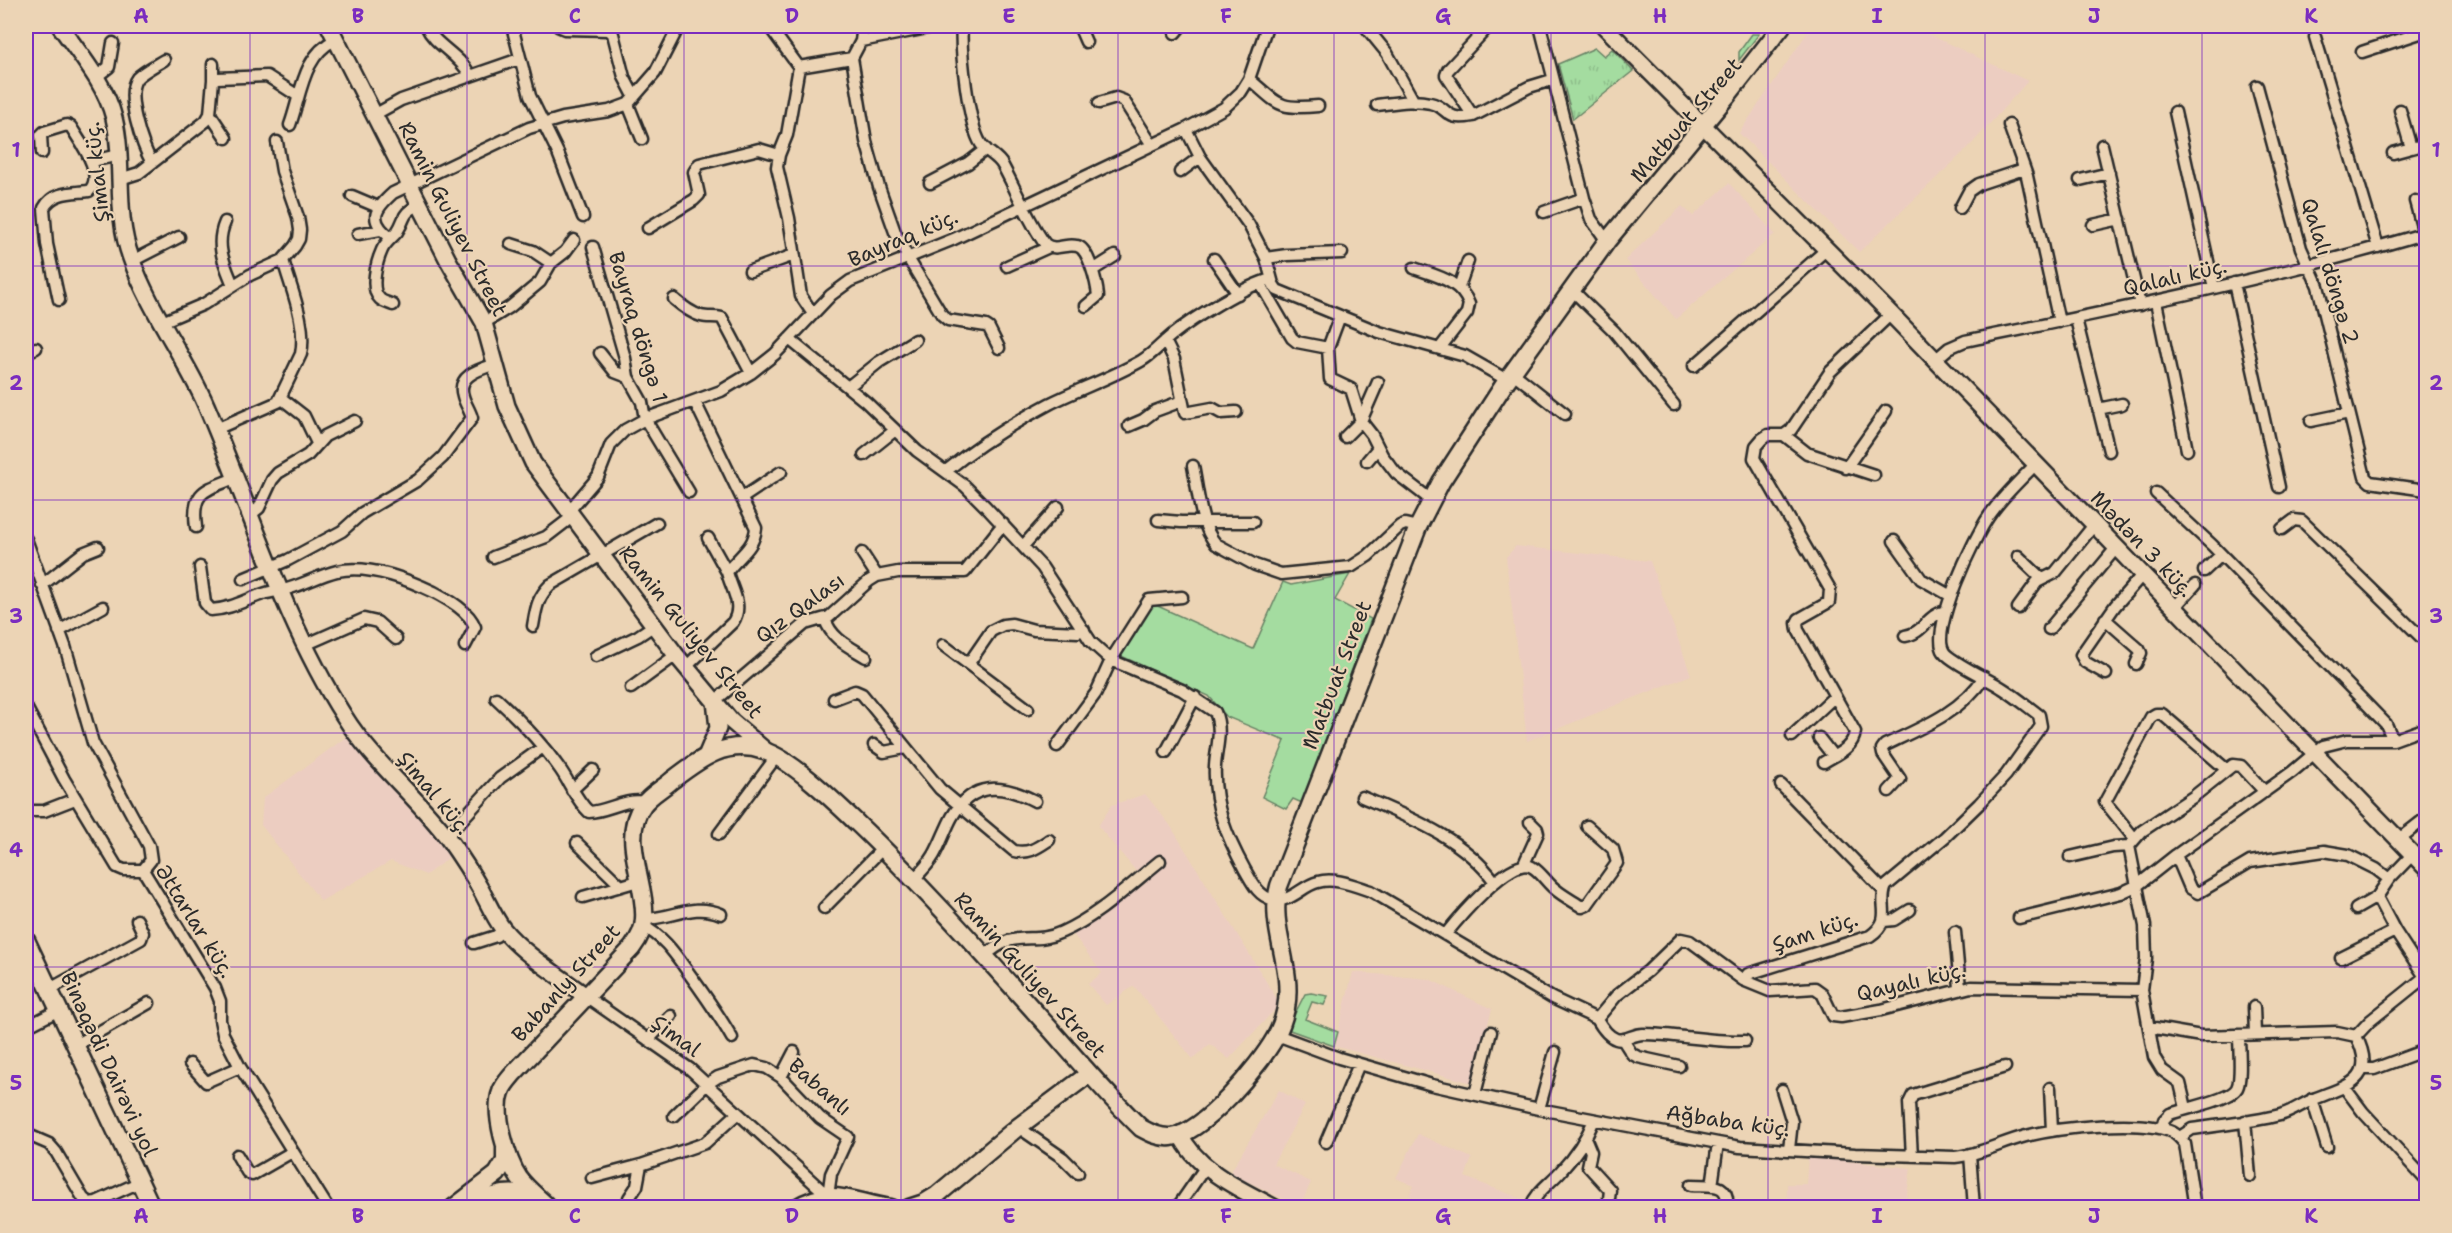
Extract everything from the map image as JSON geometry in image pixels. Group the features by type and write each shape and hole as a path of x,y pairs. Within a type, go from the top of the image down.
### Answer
{"main road":[{"name":"Matbuat Street","path":"1707,128 1782,26"},
{"name":"Matbuat Street","path":"1180,1134 1192,1129 1220,1107 1277,1035 1286,1007 1288,978 1276,918 1276,900 1286,866 1431,500 1510,376 1607,241 1795,26"},
{"path":"645,802 707,754 729,747 747,747 771,754"},
{"name":"Ramin Guliyev Street","path":"771,754 835,801 914,880 1089,1074 1141,1128 1151,1134 1162,1136 1180,1134"},
{"name":"Babanly Street","path":"548,1208 517,1175 505,1147 499,1111 501,1092 514,1073 632,948 644,922 634,828 636,817 645,802"},
{"name":"Binəqədi Dairəvi yol","path":"26,940 152,1208"},
{"path":"909,1208 937,1196 1018,1127 1089,1074"},
{"path":"453,1208 502,1168 505,1147"},
{"path":"471,1208 495,1196 516,1193 533,1198 548,1208"},
{"path":"796,1208 816,1198 828,1196 891,1208"}],"street":[{"name":"Şimal küç.","path":"60,26 96,77 108,99 114,118 119,155 123,229 132,261 196,384 305,645 346,720 446,837 471,873 504,930 587,997"},
{"path":"426,26 430,35 456,55 470,75"},
{"path":"512,26 530,96 558,153 584,217"},
{"path":"558,26 565,29 609,30 613,34 642,139"},
{"path":"391,238 380,230 376,214 378,207 393,193 529,128 543,123 609,111 631,100 655,73 679,26"},
{"path":"769,26 799,67 787,135 779,155 778,178 789,218 801,296 813,314"},
{"path":"863,26 861,41 852,58 866,141 895,232 942,315 948,320 986,326 999,348"},
{"path":"861,41 938,26"},
{"path":"947,26 984,26"},
{"path":"961,26 963,62 977,137 986,149 1001,162 1040,238 1049,247"},
{"path":"1079,26 1086,42"},
{"name":"Bayraq küç.","path":"493,557 546,537 570,515 598,477 611,444 625,430 645,419 721,391 752,373 789,339 831,295 850,281 882,266 908,258 1023,206 1186,129 1228,104 1241,92 1250,79 1267,26"},
{"path":"1365,26 1387,53 1414,102"},
{"path":"1473,116 1446,75 1489,26"},
{"path":"1540,26 1584,198 1592,219 1607,241"},
{"name":"Mədən 3 küç.","path":"1604,26 1891,314 2427,868"},
{"path":"2362,52 2427,30"},
{"path":"290,125 298,96 313,58 332,33"},
{"name":"Ramin Guliyev Street","path":"332,33 483,323 507,405 533,464 653,627 746,735 771,754"},
{"path":"2314,37 2378,247"},
{"path":"96,77 109,67 113,43"},
{"path":"799,67 852,58"},
{"path":"374,115 401,100 519,59"},
{"path":"152,164 138,129 134,88 138,77 164,60"},
{"path":"120,179 139,173 206,121 210,114 213,64"},
{"path":"213,80 224,76 267,76 298,96"},
{"path":"1250,79 1283,107 1291,109 1318,106"},
{"path":"1377,105 1414,102 1434,104 1450,117 1473,116 1529,87 1552,80"},
{"name":"Qalalı döngə 2","path":"2257,86 2301,248 2318,286 2365,477 2370,482 2427,490"},
{"path":"1099,103 1116,98 1125,101 1152,145"},
{"path":"2400,110 2411,148"},
{"path":"2175,112 2214,288"},
{"path":"210,114 226,138"},
{"path":"42,153 41,135 67,124 92,161 93,188 89,191 57,196 51,199 44,208 47,244 58,300"},
{"path":"2009,125 2024,169 2059,322"},
{"path":"1186,129 1200,157 1240,210 1266,258 1274,286 1282,292 1398,338 1465,356 1510,376 1565,414"},
{"path":"162,322 204,304 233,285 283,260 299,239 298,217 282,171 277,142"},
{"path":"2393,153 2427,144"},
{"path":"2102,145 2140,305"},
{"path":"648,228 699,195 694,172 695,166 759,149 779,155"},
{"path":"930,183 968,163 986,149"},
{"path":"92,161 119,155"},
{"path":"1180,172 1200,157"},
{"path":"1960,208 1969,191 1979,184 2024,169"},
{"path":"2080,180 2109,173"},
{"path":"352,196 378,207"},
{"path":"1544,212 1584,198"},
{"path":"2415,201 2425,234"},
{"path":"393,305 378,298 375,285 379,258 383,248 398,230 404,215 420,204"},
{"path":"2092,225 2120,219"},
{"path":"225,222 219,234 220,251 233,285"},
{"path":"358,234 380,230"},
{"name":"Qalalı küç.","path":"1935,360 1957,344 2310,267 2425,234"},
{"path":"132,261 179,237"},
{"path":"483,323 510,307 540,282 551,262 565,252 574,240"},
{"path":"511,244 533,251 551,262"},
{"path":"1007,266 1049,247 1079,246 1083,249 1093,270 1098,296 1086,306"},
{"name":"Bayraq döngə 1","path":"593,247 625,358 628,376 642,402 645,419 689,492"},
{"path":"1694,366 1827,249"},
{"path":"1266,258 1342,253"},
{"path":"750,272 794,255"},
{"path":"1093,270 1115,256"},
{"path":"1214,259 1238,294"},
{"path":"216,429 260,408 272,406 281,398 303,345 300,323 283,260"},
{"path":"1459,287 1468,261"},
{"path":"1414,268 1450,281 1459,287 1469,304 1467,313 1440,348"},
{"path":"946,471 968,453 1019,420 1140,362 1155,353 1173,334 1238,294 1271,279"},
{"path":"1260,283 1292,338 1305,344 1328,348"},
{"path":"2234,283 2279,487"},
{"path":"1571,289 1614,331 1674,405"},
{"path":"674,299 688,311 703,316 722,318 752,373"},
{"path":"2156,302 2187,450"},
{"path":"1784,435 1795,425 1830,372 1891,314"},
{"path":"1340,316 1328,348 1330,379 1351,389 1361,422 1396,473 1431,500"},
{"path":"2076,319 2109,452"},
{"path":"789,339 848,387 894,431 965,486 1024,545 1053,582 1097,649 1111,660 1196,697 1215,712 1219,724 1215,767 1217,803 1225,831 1252,884 1262,895 1276,900 1286,899 1308,885 1320,881 1349,884 1387,899 1552,998 1597,1019 1615,1039 1623,1040 1644,1034 1718,1042 1745,1041"},
{"path":"848,387 879,362 915,340"},
{"path":"1165,341 1174,359 1184,410 1187,414 1212,408 1221,413 1236,412"},
{"path":"600,353 615,372 628,376"},
{"path":"243,579 308,550 342,531 362,513 428,472 457,440 472,418 462,393 465,379 471,373 496,364"},
{"path":"1345,437 1361,422 1378,381"},
{"path":"281,398 304,416 317,443"},
{"path":"1129,426 1155,411 1182,401"},
{"path":"695,402 756,528 751,547 727,572"},
{"path":"2098,409 2122,404"},
{"path":"1846,468 1886,411"},
{"path":"2310,421 2349,413"},
{"path":"250,515 257,512 278,473 308,456 317,443 332,432 356,421"},
{"path":"864,455 894,431"},
{"path":"1819,738 1829,759 1849,747 1855,732 1798,630 1799,619 1829,602 1830,589 1754,458 1756,446 1768,435 1784,435 1806,453 1846,468 1874,475"},
{"path":"1367,462 1378,448"},
{"path":"1781,785 1884,891 1894,878 1946,837 2006,775 2041,726 2039,715 1943,651 1941,645 1945,611 1982,527 2000,502 2035,465"},
{"path":"1192,466 1204,522 1210,537 1216,544 1255,565 1281,574 1351,567 1368,556 1400,526 1419,527"},
{"path":"742,498 781,472"},
{"path":"196,527 195,504 200,494 235,478"},
{"path":"2156,493 2221,555 2386,724 2393,740"},
{"path":"1024,545 1058,507"},
{"path":"2282,529 2297,519 2308,525 2427,642"},
{"path":"1158,520 1252,522"},
{"path":"533,626 537,602 541,594 561,577 657,523"},
{"name":"Qız Qalası","path":"715,701 805,624 825,619 878,576 898,572 965,572 1003,524"},
{"path":"2018,608 2041,578 2055,573 2094,525"},
{"path":"631,688 681,661 733,622 738,614 737,600 727,572 708,538"},
{"path":"26,539 59,631 93,743 149,846 151,860 143,870"},
{"path":"1894,541 1921,579 1951,596"},
{"path":"42,585 83,553 98,547"},
{"path":"2049,629 2116,548"},
{"path":"862,553 878,576"},
{"path":"2204,571 2221,555"},
{"path":"2018,556 2041,578"},
{"path":"200,567 205,603 211,610 230,608 260,595 322,575 346,570 366,570 397,578 426,588 464,612 475,627 465,646"},
{"path":"2106,674 2085,662 2081,655 2105,619 2142,575"},
{"path":"2174,608 2195,585"},
{"path":"1057,746 1096,693 1111,660 1149,600 1182,597"},
{"path":"59,631 103,607"},
{"path":"1905,636 1918,631 1931,616 1945,611"},
{"path":"305,645 364,619 377,622 396,639"},
{"path":"825,619 827,627 836,638 866,657"},
{"path":"2105,619 2139,649 2141,653 2136,664"},
{"path":"969,663 992,632 1003,625 1011,624 1034,630 1078,632 1084,630"},
{"path":"596,656 653,627"},
{"path":"943,645 1028,709"},
{"path":"1889,791 1900,779 1883,754 1882,749 1885,745 1937,720 1965,700 1984,677"},
{"path":"834,699 855,692 862,694 933,781 959,806 1014,851 1024,853 1036,849 1049,840"},
{"path":"1792,736 1835,696"},
{"path":"1166,752 1196,697"},
{"path":"496,698 526,726 543,747 582,806 589,812 635,800 645,802"},
{"path":"707,754 718,728 715,701"},
{"name":"Əttarlar küç.","path":"26,707 75,799 117,867 124,870 143,870 216,988 220,1001 223,1034 240,1067 328,1208"},
{"path":"2186,1108 2186,1098 2180,1083 2162,1070 2154,1058 2142,990 2146,949 2132,842 2105,802 2151,717 2156,714 2162,714 2227,770"},
{"path":"2019,918 2121,893 2138,885 2265,792 2323,746 2338,741 2393,740 2427,728"},
{"path":"874,745 884,752 905,748"},
{"path":"446,837 500,778 543,747"},
{"path":"719,834 771,754"},
{"path":"2070,857 2132,842 2234,765 2241,766 2265,792"},
{"path":"572,790 593,770"},
{"path":"914,880 934,855 959,806 970,795 988,788 1018,792 1035,801"},
{"path":"1362,797 1402,814 1468,852 1482,864 1495,882"},
{"path":"26,811 44,811 75,799"},
{"path":"2399,839 2427,818"},
{"path":"1524,864 1538,833 1530,822"},
{"path":"1445,935 1456,920 1495,882 1515,867 1524,864 1532,867 1565,896 1582,907 1587,905 1617,864 1613,849 1587,826"},
{"path":"577,843 621,886"},
{"path":"824,908 883,849"},
{"path":"2176,855 2190,888 2198,893 2250,862 2324,851 2348,855 2376,869 2389,879"},
{"path":"2356,909 2377,897 2389,879 2413,854"},
{"path":"984,957 996,945 1009,939 1059,934 1084,920 1160,861"},
{"path":"583,897 638,881"},
{"name":"Şam küç.","path":"1743,980 1748,974 1870,936 1879,930 1884,921 1884,891"},
{"path":"2356,1036 2370,1021 2426,976 2395,932 2377,897"},
{"path":"721,914 699,908 644,922 680,959 709,999 732,1038"},
{"path":"1884,921 1893,920 1910,910"},
{"path":"50,989 141,939 143,933 137,920"},
{"path":"474,944 496,936 504,930"},
{"path":"1955,932 1960,988"},
{"path":"2341,958 2395,932"},
{"path":"1597,1019 1617,995 1648,971 1676,942 1682,939 1690,941 1743,980"},
{"name":"Qayalı küç.","path":"1743,980 1770,990 1815,988 1822,993 1833,1016 1841,1017 1881,1010 1960,988 2142,990"},
{"name":"Şimal","path":"587,997 707,1084 828,1196"},
{"path":"76,1045 149,1003"},
{"path":"2254,1007 2255,1035"},
{"path":"26,1027 59,1010"},
{"path":"648,1040 671,1016"},
{"path":"2149,1027 2194,1036 2337,1032 2356,1036"},
{"path":"1475,1094 1491,1032"},
{"name":"Ağbaba küç.","path":"1277,1035 1359,1064 1432,1085 1539,1109 1740,1147 1912,1156 1970,1154 2026,1136 2052,1131 2119,1125 2162,1128 2180,1137"},
{"path":"2162,1128 2164,1120 2170,1114 2225,1097 2237,1088 2239,1035"},
{"path":"2195,1208 2188,1155 2180,1137 2192,1129 2278,1116 2345,1088 2362,1069 2363,1057 2356,1036"},
{"path":"1623,1040 1632,1054 1638,1057 1679,1066"},
{"path":"781,1077 794,1052"},
{"path":"1539,1109 1555,1052"},
{"path":"2362,1069 2374,1069 2420,1052"},
{"path":"190,1064 206,1082 240,1067"},
{"path":"1326,1142 1359,1064"},
{"name":"Babanlı","path":"674,1116 707,1084 718,1077 754,1065 767,1068 781,1077 820,1118 848,1137 831,1174 828,1196"},
{"path":"1912,1156 1909,1103 1913,1095 2005,1067"},
{"path":"2050,1088 2052,1131"},
{"path":"2345,1088 2363,1112 2427,1180"},
{"path":"1782,1090 1792,1122 1789,1149"},
{"path":"2312,1100 2327,1147"},
{"path":"592,1178 641,1165 705,1143 738,1113"},
{"path":"1530,1208 1540,1189 1562,1170 1586,1140 1594,1120"},
{"path":"2245,1121 2250,1176"},
{"path":"1018,1127 1063,1158 1078,1173"},
{"path":"26,1134 49,1144 56,1152 85,1205 140,1182"},
{"path":"1180,1134 1187,1147 1206,1166 1228,1182 1275,1208"},
{"path":"1586,1140 1591,1152 1588,1166 1610,1190 1608,1208"},
{"path":"1712,1186 1718,1143"},
{"path":"237,1155 247,1172 252,1175 292,1152"},
{"path":"1970,1154 1974,1208"},
{"path":"628,1208 629,1198 637,1186 641,1165"},
{"path":"1177,1208 1206,1166"},
{"path":"1691,1185 1712,1186 1727,1192 1727,1208"}],"shaded area":[{"path":"1812,26 1898,26 1902,28 1911,26 2028,81 1969,147 1859,252 1739,133"},
{"path":"1729,183 1775,234 1676,319 1625,260 1682,206 1693,216"},
{"path":"1516,546 1650,561 1691,675 1527,741 1506,557"},
{"path":"349,735 418,813 451,856 426,875 391,861 321,901 261,825 263,798"},
{"path":"1145,794 1170,825 1280,1004 1229,1059 1210,1044 1193,1059 1134,986 1106,1005 1088,984 1102,973 1073,934 1146,883 1098,826 1112,805"},
{"path":"1353,972 1429,979 1492,1009 1472,1083 1334,1046"},
{"path":"1279,1090 1305,1105 1273,1164 1311,1182 1300,1207 1230,1173"},
{"path":"1418,1134 1472,1158 1465,1177 1525,1200 1522,1207 1429,1207 1409,1195 1414,1186 1396,1178"},
{"path":"1808,1157 1911,1168 1905,1207 1787,1207 1787,1184 1806,1184"}],"green space":[{"path":"1752,34 1759,34 1739,60 1739,52"},
{"path":"1595,48 1604,56 1612,49 1633,71 1573,119 1558,64"},
{"path":"1350,574 1335,600 1371,619 1302,803 1293,799 1286,809 1262,797 1285,741 1227,717 1209,696 1119,655 1151,603 1253,649 1283,582 1291,585"},
{"path":"1305,994 1328,996 1324,1005 1312,1002 1305,1019 1338,1032 1334,1046 1287,1029"}]}
